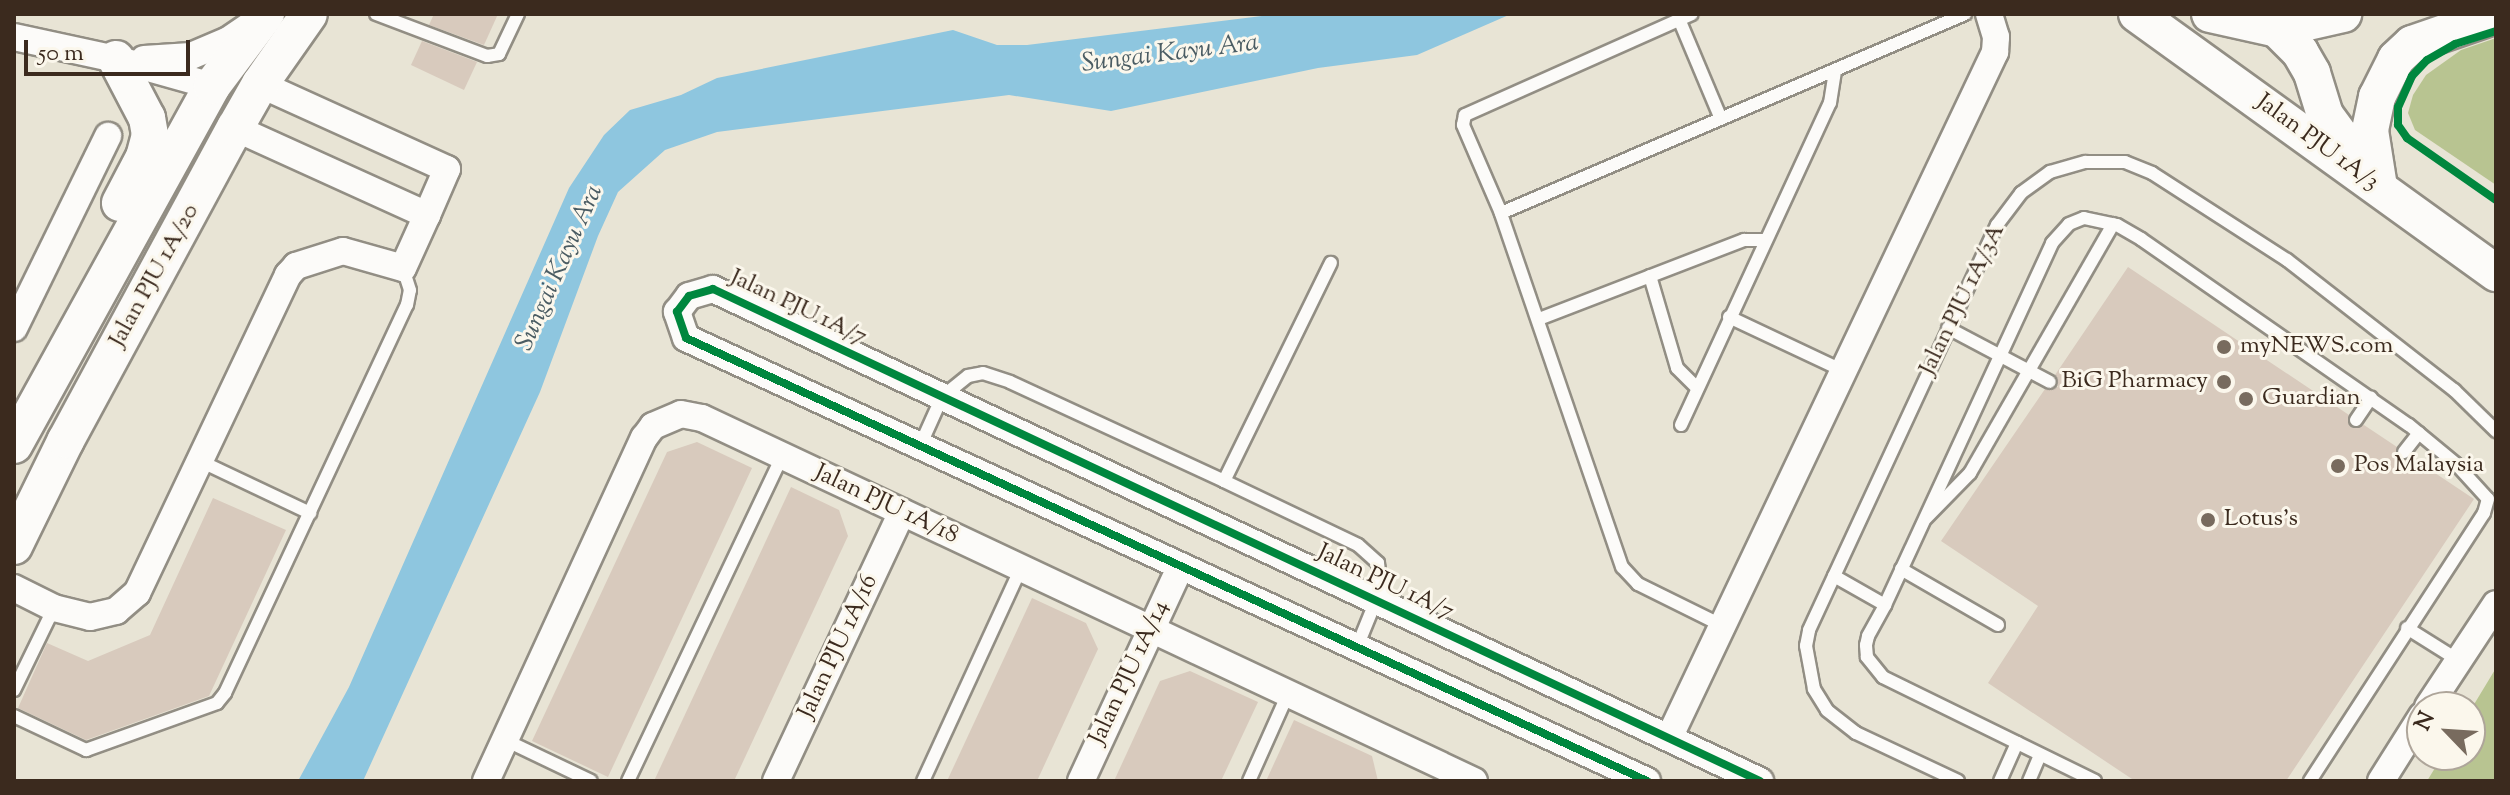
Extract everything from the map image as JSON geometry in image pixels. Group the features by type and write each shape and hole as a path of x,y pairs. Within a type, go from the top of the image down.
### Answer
{"street":[{"path":"116,59 191,56 227,41 265,14"},
{"name":"Jalan PJU 1A/20","path":"14,445 212,86 265,14"},
{"path":"14,37 116,59 212,86 229,82 251,63 290,14"},
{"name":"Jalan PJU 1A/20","path":"14,546 66,440 235,128 260,84 309,14"},
{"path":"1669,738 1995,52 1996,37 1989,14"},
{"name":"Jalan PJU 1A/3","path":"2137,14 2496,273"},
{"path":"2210,14 2277,29 2343,14"},
{"path":"2379,187 2370,130 2377,97 2396,59 2412,44 2496,15"},
{"path":"2277,29 2300,52 2312,73 2325,115 2379,187"},
{"path":"14,416 144,157 150,135 147,118 116,59"},
{"path":"14,588 54,608 90,617 116,611 137,593 296,266 343,251 403,268 447,169 260,84"},
{"path":"235,128 427,215"},
{"path":"14,328 108,136"},
{"name":"Jalan PJU 1A/7","path":"1647,781 686,338 677,312 689,296 713,289 1760,781"},
{"name":"Jalan PJU 1A/18","path":"486,781 644,438 653,426 681,414 702,418 1288,694 1421,770 1474,781"},
{"name":"Jalan PJU 1A/16","path":"776,781 902,512"},
{"name":"Jalan PJU 1A/14","path":"1081,781 1181,566"},
{"path":"2438,691 2496,604"},
{"path":"2381,781 2406,741"}],"lane":[{"path":"376,14 409,20 487,56 499,54 518,14"},
{"path":"1501,213 1965,14"},
{"path":"1721,119 1686,17 1465,115 1463,125 1501,213 1622,567 1638,584 1723,626"},
{"path":"1681,425 1830,103 1835,70"},
{"name":"Jalan PJU 1A/3A","path":"1958,781 1856,733 1827,710 1814,689 1806,646 1809,630 1997,225 2021,193 2050,172 2086,162 2125,162 2152,173 2287,260 2454,390 2496,431"},
{"path":"2095,781 1883,677 1867,657 1868,636 2052,243 2069,224 2084,218 2113,224 2141,239 2371,398 2456,464 2488,499 2484,513 2310,781"},
{"path":"1924,520 1970,473 2113,224"},
{"path":"1539,319 1744,240 1764,240"},
{"path":"1224,481 1331,263"},
{"path":"14,716 86,750 217,703 407,305 410,290 403,268"},
{"path":"1650,276 1677,368 1696,387"},
{"path":"1729,317 1844,371"},
{"path":"1948,328 2050,382"},
{"path":"920,446 942,397 968,376 983,373 1224,481 1358,545 1370,554 1382,574 1377,601 1357,647"},
{"path":"2356,420 2371,398"},
{"path":"2404,452 2419,433"},
{"path":"628,781 782,456"},
{"path":"200,461 310,513"},
{"path":"923,781 1021,568"},
{"path":"1901,569 1998,625"},
{"path":"1834,576 1885,605"},
{"path":"14,690 54,608"},
{"path":"2407,628 2458,660"},
{"path":"1249,781 1288,694"},
{"path":"505,740 591,781"},
{"path":"2000,781 2017,743"},
{"path":"2029,781 2040,755"}],"green space":[{"path":"2496,38 2496,185 2415,130 2408,113 2413,95 2426,75 2461,50"},
{"path":"2496,668 2496,781 2427,781 2433,771 2486,771 2486,691 2482,691"}],"water":[{"name":"Sungai Kayu Ara","path":"1279,14 1511,14 1417,55 1318,68 1111,111 1009,95 717,132 665,150 618,192 598,236 540,392 363,781 298,781 349,687 569,188 604,135 630,110 681,95 717,78 953,30 997,45 1027,45"}],"building":[{"path":"434,14 498,14 484,45 429,25"},
{"path":"422,41 477,62 464,90 411,65"},
{"name":"Lotus's","path":"2128,267 2349,415 2348,423 2352,428 2364,425 2397,447 2399,459 2411,457 2474,499 2286,781 2135,781 1988,683 2038,606 1941,541 2045,389 2058,387 2055,375"},
{"path":"697,442 752,468 608,777 532,741 667,452"},
{"path":"791,487 839,510 848,536 734,781 654,781"},
{"path":"213,498 286,530 209,696 86,740 18,708 47,643 88,661 150,635"},
{"path":"1032,598 1086,623 1098,649 1037,781 947,781"},
{"path":"1190,671 1258,702 1221,781 1114,781 1160,681"},
{"path":"1294,720 1372,756 1378,781 1266,781"}],"cycle path":[{"path":"2496,31 2455,44 2427,60 2412,76 2398,107 2398,125 2407,138 2496,200"},
{"path":"1647,781 686,338 677,312 689,296 713,289 1760,781"}],"place":[{"name":"myNEWS.com","path":"2224,347"},
{"name":"BiG Pharmacy","path":"2224,382"},
{"name":"Guardian","path":"2246,399"},
{"name":"Pos Malaysia","path":"2338,466"},
{"name":"Lotus's","path":"2208,520"}]}
